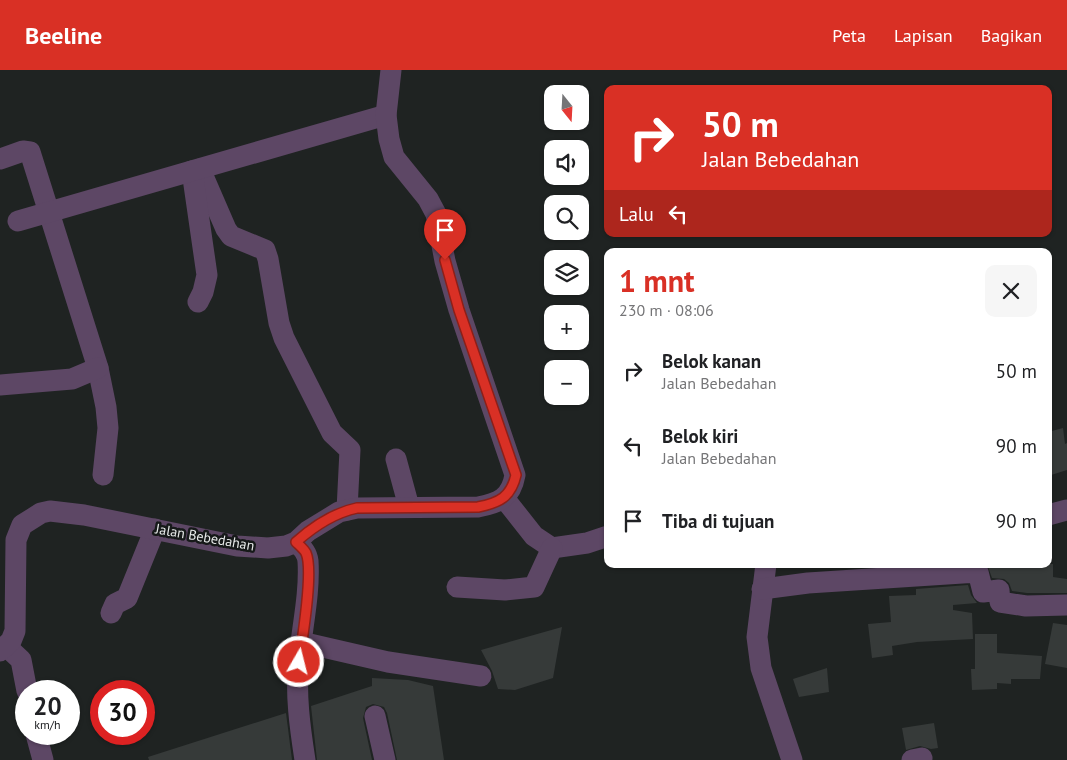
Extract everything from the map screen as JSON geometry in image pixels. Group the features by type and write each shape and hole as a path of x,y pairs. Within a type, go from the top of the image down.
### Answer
{"street":[{"path":"391,70 386,115 389,139 394,157 428,199 436,214 445,260 459,310 516,475 513,486 504,498 534,536 552,548 587,543 604,537"},
{"path":"18,221 386,115"},
{"path":"0,159 28,151 50,212 98,368 107,414 103,475"},
{"path":"196,170 207,275 203,292 198,302"},
{"path":"196,170 231,236 265,250 278,323 284,338 332,434 350,450 347,510"},
{"path":"0,385 72,379 98,368"},
{"path":"396,459 408,507"},
{"name":"Jalan Bebedahan","path":"3,649 11,641 15,630 16,540 20,529 26,521 41,513 50,511 123,522 237,546 268,548 286,546 296,542 315,526 339,512 347,510 357,508 478,507 493,504 504,498"},
{"path":"1052,513 1067,510"},
{"path":"111,612 115,604 127,598 155,529"},
{"path":"296,542 306,551 308,559 307,597 299,662 299,698 305,760"},
{"path":"457,587 505,590 534,587 552,548"},
{"path":"765,568 756,637 761,668 792,760"},
{"path":"762,589 808,583 978,568 983,592 999,590 1000,602 1026,606 1067,605"},
{"path":"301,642 388,662 481,676"},
{"path":"3,649 21,660 26,680"},
{"path":"375,716 384,760"},
{"path":"39,745 43,760"}],"building":[{"path":"1063,428 1065,444 1067,443 1067,470 1052,475 1052,431"},
{"path":"1053,564 1053,577 1067,579 1067,593 1012,591 1009,583 1004,579 992,578 988,568 1052,568"},
{"path":"968,585 971,595 977,603 953,605 953,610 972,613 973,639 917,642 892,646 893,655 872,658 868,624 891,622 889,596 916,595 916,589"},
{"path":"1053,623 1067,625 1067,668 1045,664"},
{"path":"562,627 553,678 515,690 498,689 492,671 481,650"},
{"path":"975,634 997,634 997,653 1042,656 1040,679 1011,679 1011,684 997,683 997,689 972,690 971,669 975,669"},
{"path":"827,668 829,692 799,697 793,679"},
{"path":"372,678 408,680 433,686 444,760 397,760 387,713 384,707 373,704 366,707 363,718 372,760 317,760 311,706 372,686"},
{"path":"286,713 292,760 149,760 148,757"},
{"path":"934,723 938,748 931,749 920,746 906,750 902,728"}],"route":[{"path":"299,662 307,597 308,559 306,551 296,542 308,531 339,512 357,508 478,507 493,504 504,498 513,486 516,475 459,310 445,260"}]}
